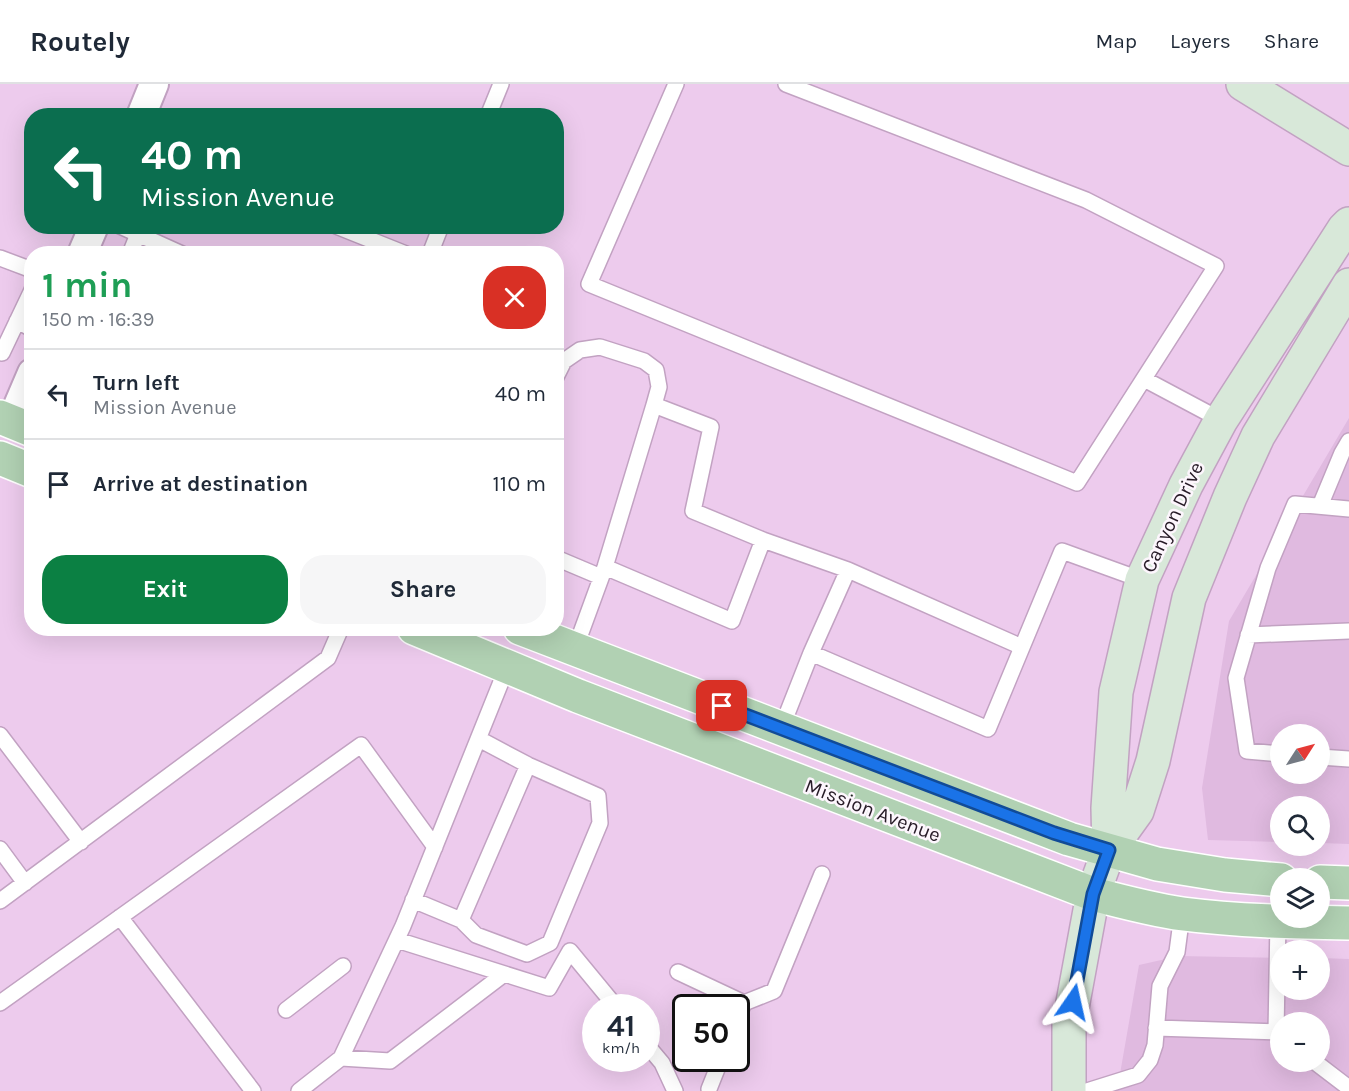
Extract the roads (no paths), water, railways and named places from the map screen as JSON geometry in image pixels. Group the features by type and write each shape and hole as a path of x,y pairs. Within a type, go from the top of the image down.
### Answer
{"main road":[{"path":"1243,84 1349,149"},
{"name":"Canyon Drive","path":"1109,850 1108,808 1116,692 1142,580 1186,485 1221,420 1344,229 1349,225"},
{"name":"Canyon Drive","path":"1069,1091 1069,1024 1093,894 1109,850 1137,811 1154,761 1189,598 1230,496 1258,436 1349,285"},
{"path":"0,458 24,468"},
{"name":"Mission Avenue","path":"433,636 880,813 1093,894 1182,914 1270,921"},
{"path":"540,636 1050,831 1128,857 1190,870 1270,879"},
{"path":"507,667 521,651 537,652 703,712 722,706"},
{"path":"1330,882 1349,883"},
{"name":"Mission Avenue","path":"1330,922 1349,923"}],"street":[{"path":"144,108 154,84"},
{"path":"14,423 24,395"}],"lane":[{"path":"491,108 501,84"},
{"path":"676,84 589,284 1077,483 1216,266 1086,200 786,84"},
{"path":"133,246 138,234 164,246"},
{"path":"356,234 386,246"},
{"path":"0,258 24,267"},
{"path":"0,352 2,353 24,307"},
{"path":"17,321 24,325"},
{"path":"564,361 580,350 600,347 644,361 656,370 659,387 603,572 575,650"},
{"path":"1144,379 1221,420"},
{"path":"654,405 711,427 693,511 763,540 848,570 1022,647"},
{"path":"1320,506 1349,441"},
{"path":"1270,753 1247,751 1236,678 1268,568 1295,504 1349,509"},
{"path":"564,560 603,572 732,621 763,540"},
{"path":"811,653 988,729 1062,551 1142,580"},
{"path":"781,729 811,653 848,570"},
{"path":"1248,635 1349,631"},
{"path":"0,901 328,658 338,636"},
{"path":"299,1091 341,1058 414,900 507,667"},
{"path":"0,735 81,842"},
{"path":"414,900 461,920 476,935 527,954 550,943 600,823 598,796 528,765 479,739"},
{"path":"0,1003 361,745 435,847"},
{"path":"1330,758 1349,759"},
{"path":"461,920 528,765"},
{"path":"0,849 25,883"},
{"path":"750,1001 774,991 822,874"},
{"path":"1086,1091 1138,1074 1150,1060 1160,986 1177,951 1182,914"},
{"path":"120,917 253,1091"},
{"path":"1278,928 1279,1012"},
{"path":"397,940 549,988 570,951 605,994"},
{"path":"286,1011 343,966"},
{"path":"678,972 725,994"},
{"path":"341,1058 390,1060 504,974"},
{"path":"1156,1028 1270,1034"},
{"path":"660,1060 675,1091"},
{"path":"708,1089 715,1072"},
{"path":"1328,1072 1349,1088"}]}
